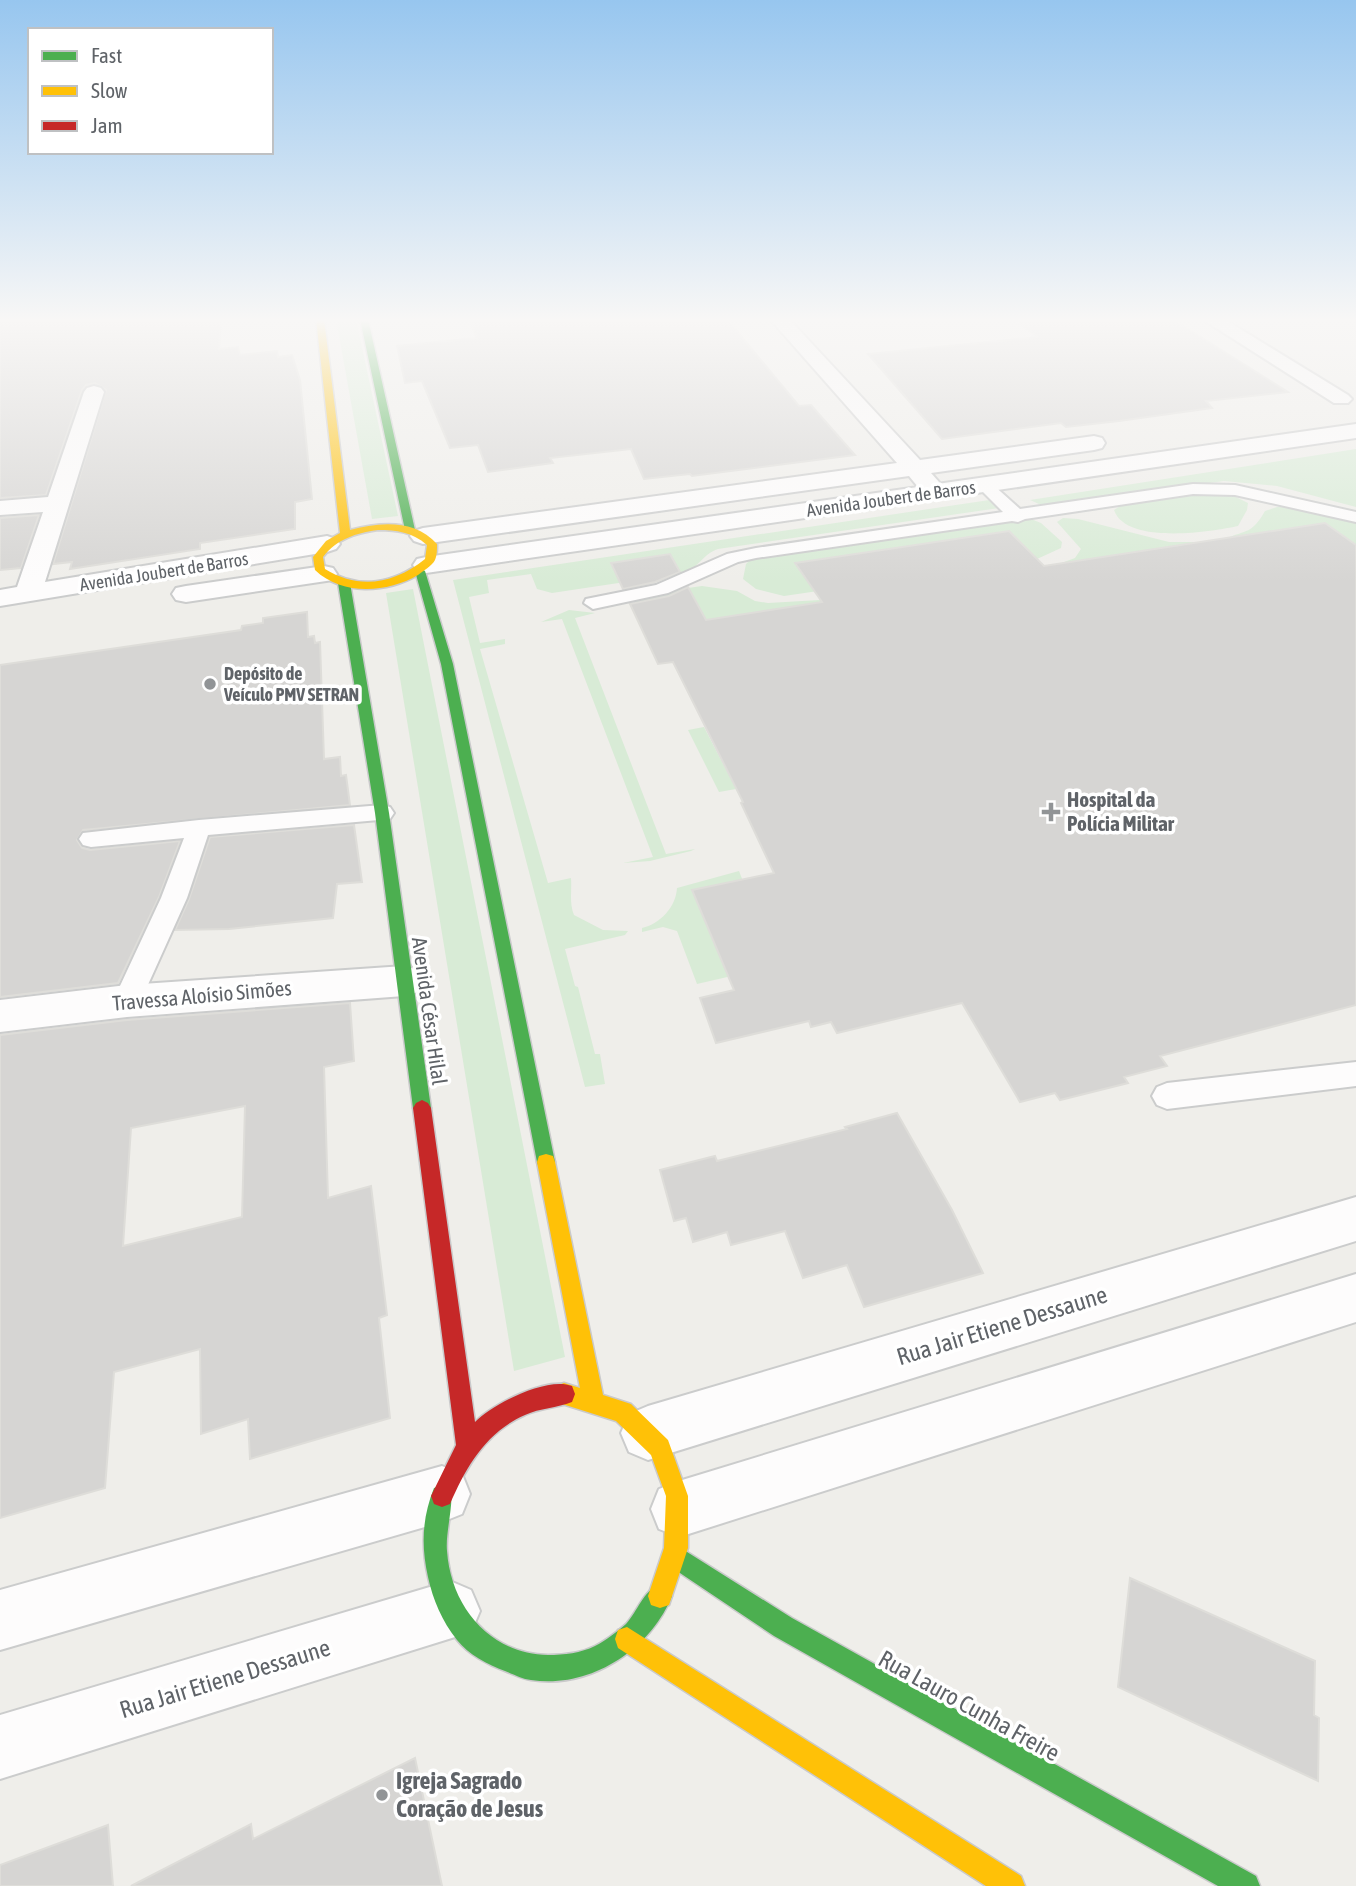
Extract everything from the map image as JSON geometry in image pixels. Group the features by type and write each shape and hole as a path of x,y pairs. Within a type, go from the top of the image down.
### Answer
{"street":[{"path":"28,594 89,407"},
{"path":"326,407 336,539 378,527 416,533"},
{"path":"334,579 384,584 423,568 433,549 416,533 385,407"},
{"path":"859,407 935,492"},
{"path":"1341,407 1356,425"},
{"name":"Avenida Joubert de Barros","path":"423,568 1356,431"},
{"name":"Avenida Joubert de Barros","path":"416,533 1119,440"},
{"path":"0,508 58,503"},
{"name":"Avenida César Hilal","path":"336,539 318,557 318,566 334,579 382,813 404,981 454,1470"},
{"name":"Avenida Joubert de Barros","path":"0,598 336,539"},
{"path":"423,568 447,664 593,1398"},
{"name":"Avenida Joubert de Barros","path":"0,622 334,579"},
{"name":"Travessa Aloísio Simões","path":"0,1016 127,1001 404,981"},
{"name":"Rua Jair Etiene Dessaune","path":"648,1433 1356,1219"},
{"path":"677,1533 1356,1298"},
{"path":"564,1394 593,1398 623,1411 648,1433 669,1467 677,1533 663,1593 641,1626 595,1661 576,1668 539,1670 503,1661 473,1642 450,1611 436,1573 433,1534 454,1470 491,1422 518,1404 564,1394"},
{"path":"0,1620 454,1470"},
{"name":"Rua Lauro Cunha Freire","path":"677,1533 783,1627 1246,1886"},
{"name":"Rua Jair Etiene Dessaune","path":"0,1747 450,1611"},
{"path":"627,1639 1011,1886"}],"lane":[{"path":"985,486 1018,517"},
{"path":"593,603 661,589 733,558 755,553 1212,489 1235,490 1356,517"},
{"path":"91,839 382,813"},
{"path":"127,1001 174,898 199,828"},
{"path":"1167,1096 1356,1074"}],"green space":[{"path":"352,407 375,407 398,516 372,519"},
{"path":"1356,449 1356,507 1277,486 1224,481 1056,505 1039,504 1030,500"},
{"path":"1209,491 1228,493 1248,503 1238,526 1190,533 1151,532 1122,521 1114,510 1125,503"},
{"path":"996,499 999,508 718,549 685,573 552,593 537,589 531,574 487,580 489,593 469,597 480,643 505,639 505,644 480,649 548,883 571,878 574,915 603,930 628,931 625,935 565,949 595,1054 600,1054 605,1084 585,1087 453,580"},
{"path":"1277,507 1356,520 1356,546 1324,524 1227,538 1248,530 1265,511"},
{"path":"1026,517 1041,523 1062,542 1061,548 1037,559 784,596 756,589 743,579 746,564 752,558"},
{"path":"1063,518 1078,519 1169,542 1210,542 1056,565 1075,558 1081,549 1057,522"},
{"path":"702,586 737,591 755,601 768,603 820,600 822,603 647,629 631,596"},
{"path":"413,589 565,1357 514,1371 386,593"},
{"path":"569,610 595,613 575,618 666,854 695,849 650,861 623,863 653,857 562,619 541,622"},
{"path":"704,727 736,789 719,792 688,730"},
{"path":"739,871 760,925 749,972 697,984 677,931 663,927 642,932 642,928 655,923 666,914 674,902 677,888"}],"building":[{"path":"0,407 76,407 46,495 0,498"},
{"path":"101,407 303,407 312,499 295,502 295,529 200,543 200,549 70,569 72,562 53,564"},
{"path":"433,407 813,407 855,455 692,476 690,474 644,479 631,449 550,458 553,463 488,472 478,445 450,448"},
{"path":"914,407 1212,408 1066,427 1061,423 942,439"},
{"path":"39,515 21,568 0,570 0,518"},
{"name":"Hospital da Polícia Militar","path":"1325,523 1356,545 1356,1005 1160,1056 1167,1066 1124,1077 1128,1083 1060,1100 1055,1093 1020,1102 962,1003 837,1033 831,1022 811,1027 809,1021 716,1043 700,998 734,990 692,890 774,873 741,803 743,802 673,662 658,664 630,604 669,596 688,587 706,620 822,602 795,563 1009,531 1044,566"},
{"path":"670,554 680,572 655,582 623,589 611,563"},
{"path":"307,612 308,637 314,636 315,643 320,642 324,759 340,757 341,776 346,775 350,805 83,830 77,840 82,848 90,850 180,841 159,897 118,983 0,997 0,665 241,630 242,626 263,623 263,618"},
{"path":"354,825 362,882 337,884 333,918 229,929 175,930 189,899 210,837"},
{"path":"350,1003 354,1061 324,1067 328,1198 371,1186 387,1315 379,1318 390,1418 250,1459 248,1419 201,1434 200,1349 114,1372 105,1488 0,1518 0,1035 127,1020","holes":["245,1106 242,1217 123,1246 131,1128"]},
{"path":"897,1113 952,1210 983,1273 864,1307 847,1265 803,1278 785,1231 731,1245 727,1232 693,1242 686,1218 674,1221 660,1170 715,1156 717,1161 847,1129 845,1127"},
{"path":"1130,1578 1315,1661 1314,1715 1319,1718 1318,1781 1118,1687"},
{"name":"Igreja Sagrado Coração de Jesus","path":"415,1758 442,1886 131,1886 251,1824 253,1839"},
{"path":"108,1825 113,1886 0,1886 0,1865"}],"traffic: fast":[{"path":"383,407 410,530"},
{"path":"420,571 447,664 546,1162"},
{"path":"344,583 382,813 422,1108"},
{"path":"442,1496 436,1517 435,1554 445,1598 466,1632 496,1655 530,1667 566,1668 602,1656 634,1632 660,1596"},
{"path":"676,1557 783,1627 1246,1886"}],"traffic: slow":[{"path":"330,407 345,534"},
{"path":"378,527 400,528 420,535 432,544 430,560 405,577 376,586 347,583 320,570 318,557 330,543 352,532 378,527"},
{"path":"546,1162 593,1398"},
{"path":"564,1394 623,1412 660,1448 677,1496 676,1548 660,1596"},
{"path":"627,1639 1011,1886"}],"traffic: jam":[{"path":"422,1108 467,1446"},
{"path":"442,1496 461,1456 487,1426 521,1405 564,1394"}],"place":[{"name":"Depósito de Veículo PMV SETRAN","path":"210,684"},
{"name":"Hospital da Polícia Militar","path":"1051,812"},
{"name":"Igreja Sagrado Coração de Jesus","path":"382,1795"}]}
